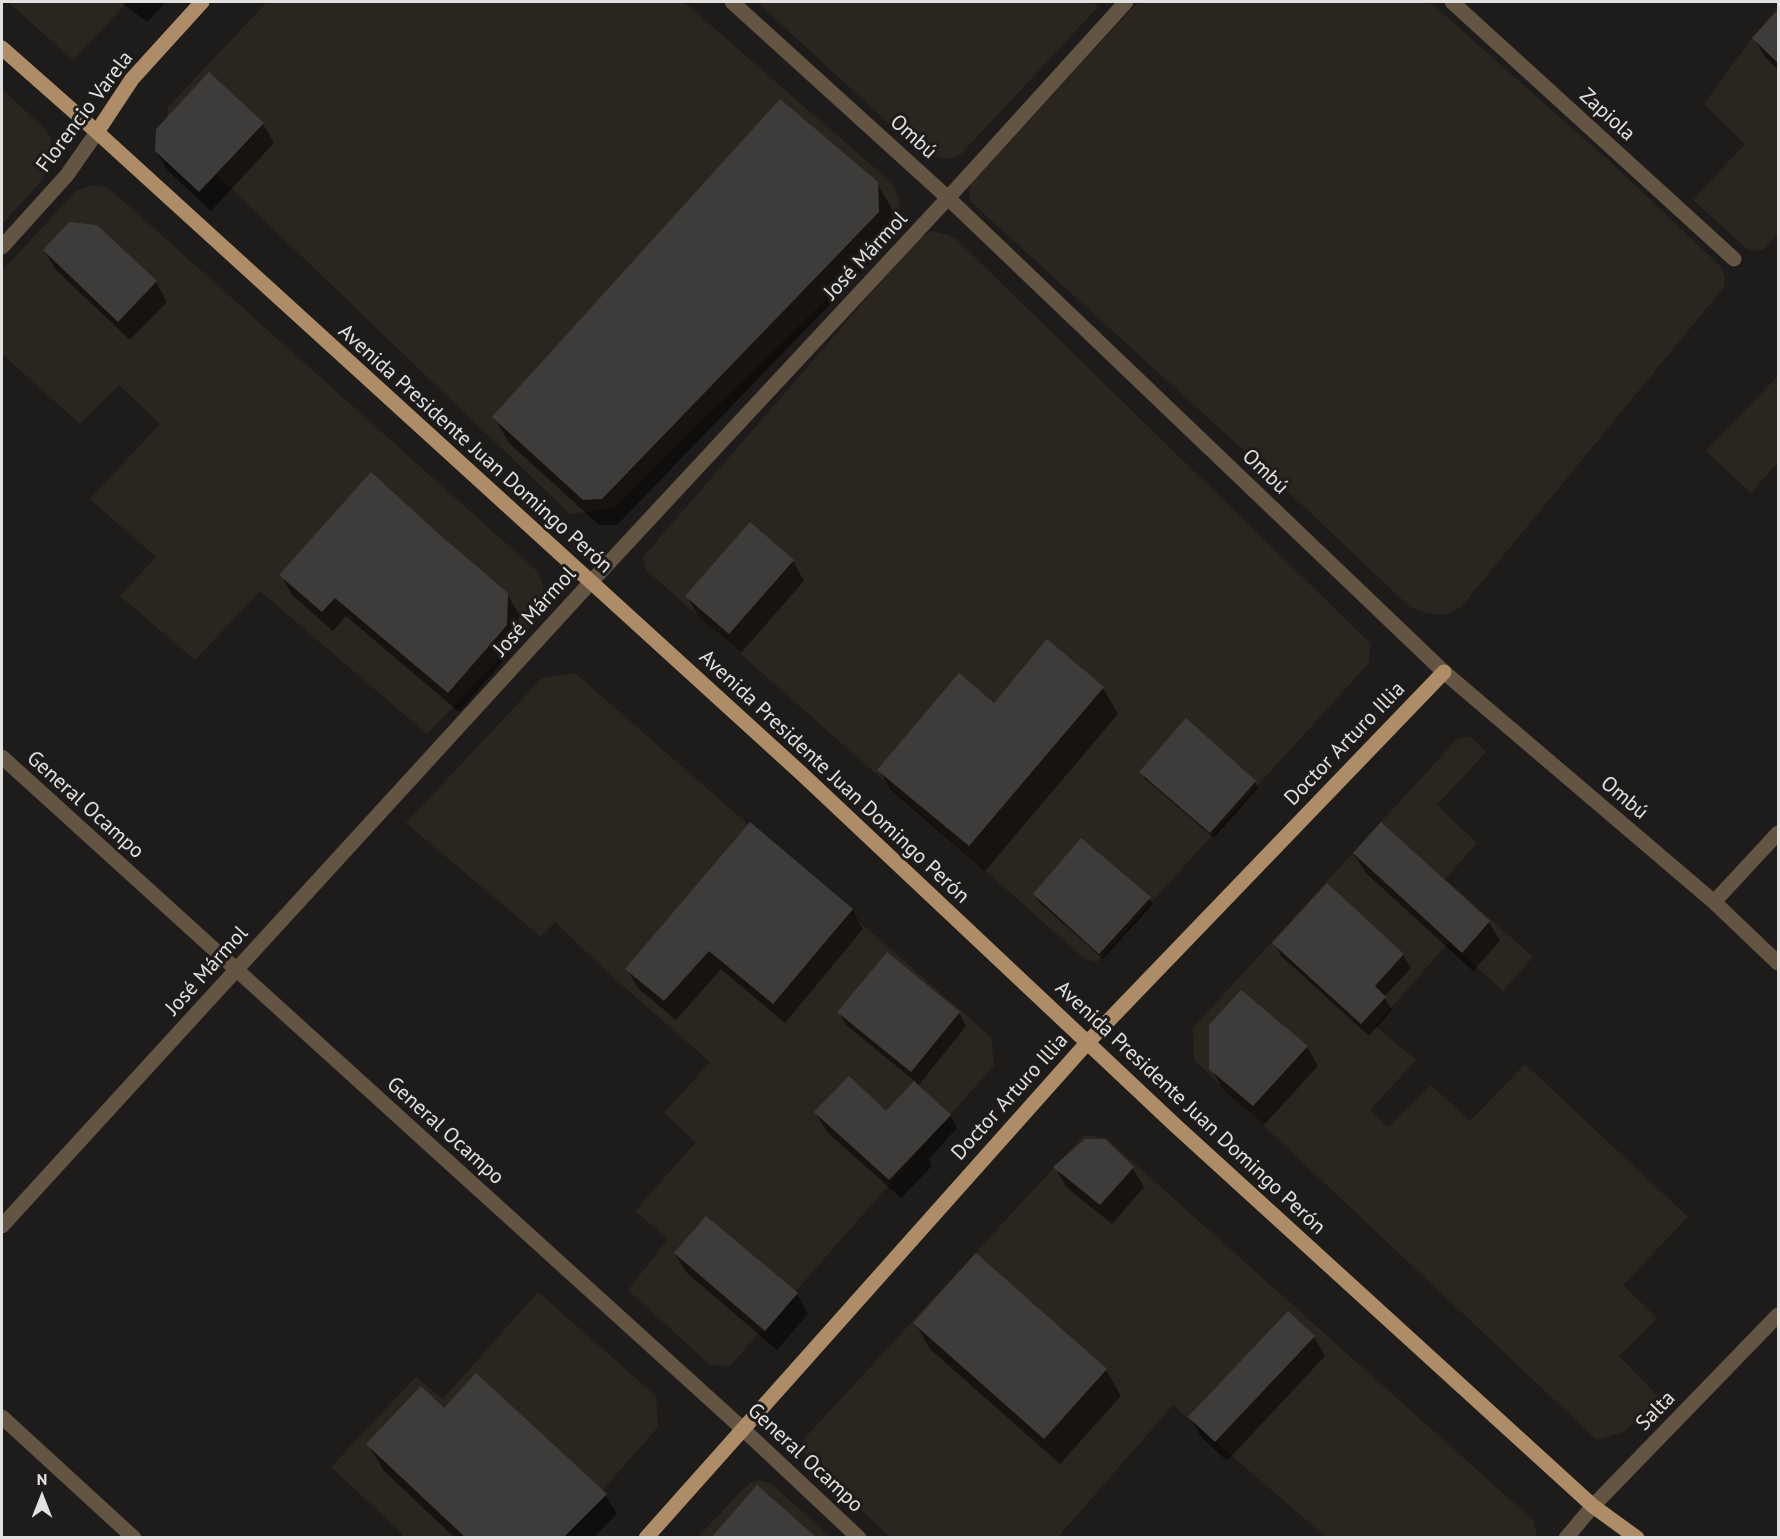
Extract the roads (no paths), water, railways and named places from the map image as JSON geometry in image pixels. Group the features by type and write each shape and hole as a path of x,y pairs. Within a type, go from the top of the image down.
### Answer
{"main road":[{"name":"Florencio Varela","path":"97,132 132,79 202,2"},
{"name":"Avenida Presidente Juan Domingo Perón","path":"2,48 802,774 1087,1043 1593,1506 1636,1538"},
{"name":"Doctor Arturo Illia","path":"646,1538 1087,1043 1444,672"}],"street":[{"name":"Ombú","path":"732,2 948,198 1444,672 1714,902 1779,963"},
{"name":"José Mármol","path":"2,1226 590,583 948,198 1126,2"},
{"name":"Zapiola","path":"1452,2 1734,259"},
{"name":"Florencio Varela","path":"2,247 67,175 97,132"},
{"name":"General Ocampo","path":"2,757 744,1430 859,1538"},
{"path":"1714,902 1779,833"},
{"name":"Salta","path":"1566,1538 1593,1506 1779,1315"},
{"path":"2,1417 134,1538"}]}
